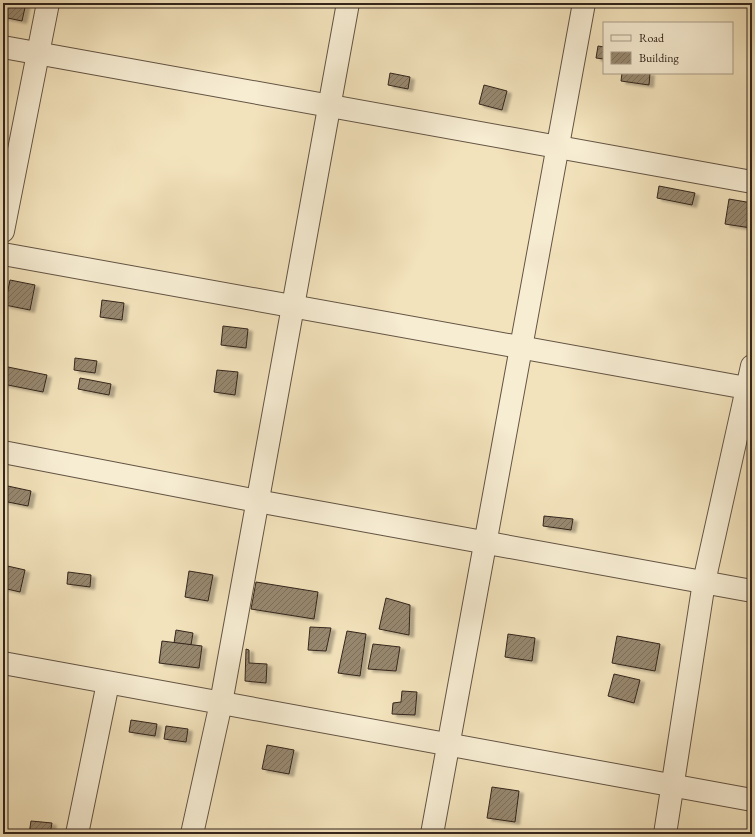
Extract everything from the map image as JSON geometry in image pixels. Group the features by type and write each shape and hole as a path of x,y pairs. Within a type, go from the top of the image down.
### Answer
{"street":[{"path":"3,231 48,3"},
{"path":"192,834 221,703 348,3"},
{"path":"432,834 584,3"},
{"path":"3,47 752,182"},
{"path":"3,254 750,388"},
{"path":"664,834 704,582 750,388 752,366"},
{"path":"3,452 257,501 752,591"},
{"path":"3,663 752,800"},
{"path":"77,834 108,682"}],"building":[{"path":"4,3 26,3 22,21 3,17"},
{"path":"598,46 603,47 603,59 596,58"},
{"path":"390,73 410,77 408,89 388,85"},
{"path":"622,74 650,74 649,85 621,81"},
{"path":"484,85 507,91 502,110 479,104"},
{"path":"659,186 695,193 692,205 657,198"},
{"path":"729,199 752,203 751,228 725,224"},
{"path":"10,280 35,285 30,310 5,305"},
{"path":"102,300 124,303 122,320 100,317"},
{"path":"223,326 248,329 246,348 221,345"},
{"path":"75,358 97,361 95,373 74,370"},
{"path":"3,366 47,375 43,392 3,384"},
{"path":"217,370 238,372 235,395 214,392"},
{"path":"80,378 111,384 109,395 78,389"},
{"path":"3,485 31,491 28,506 3,501"},
{"path":"751,492 752,493 752,510 748,509"},
{"path":"544,516 573,519 571,530 543,526"},
{"path":"3,565 25,570 20,592 3,588"},
{"path":"189,571 213,575 208,601 185,597"},
{"path":"68,572 91,575 90,587 67,584"},
{"path":"256,582 318,592 314,619 251,609"},
{"path":"386,598 410,605 409,635 379,629"},
{"path":"310,627 331,628 326,651 308,650"},
{"path":"176,630 193,633 191,645 174,643"},
{"path":"347,631 366,634 360,676 338,673"},
{"path":"508,634 535,638 532,661 505,657"},
{"path":"617,636 660,644 655,671 612,663"},
{"path":"162,641 202,646 199,668 159,663"},
{"path":"373,644 400,647 396,671 368,669"},
{"path":"246,649 249,650 249,663 267,664 266,683 245,681"},
{"path":"614,674 640,680 634,703 608,696"},
{"path":"402,691 417,692 415,715 392,714 393,703 401,702"},
{"path":"131,720 157,724 155,736 129,732"},
{"path":"166,726 188,729 186,742 164,739"},
{"path":"267,745 294,750 289,774 262,769"},
{"path":"492,787 519,791 515,822 487,818"},
{"path":"31,821 52,823 50,834 29,834"}]}
